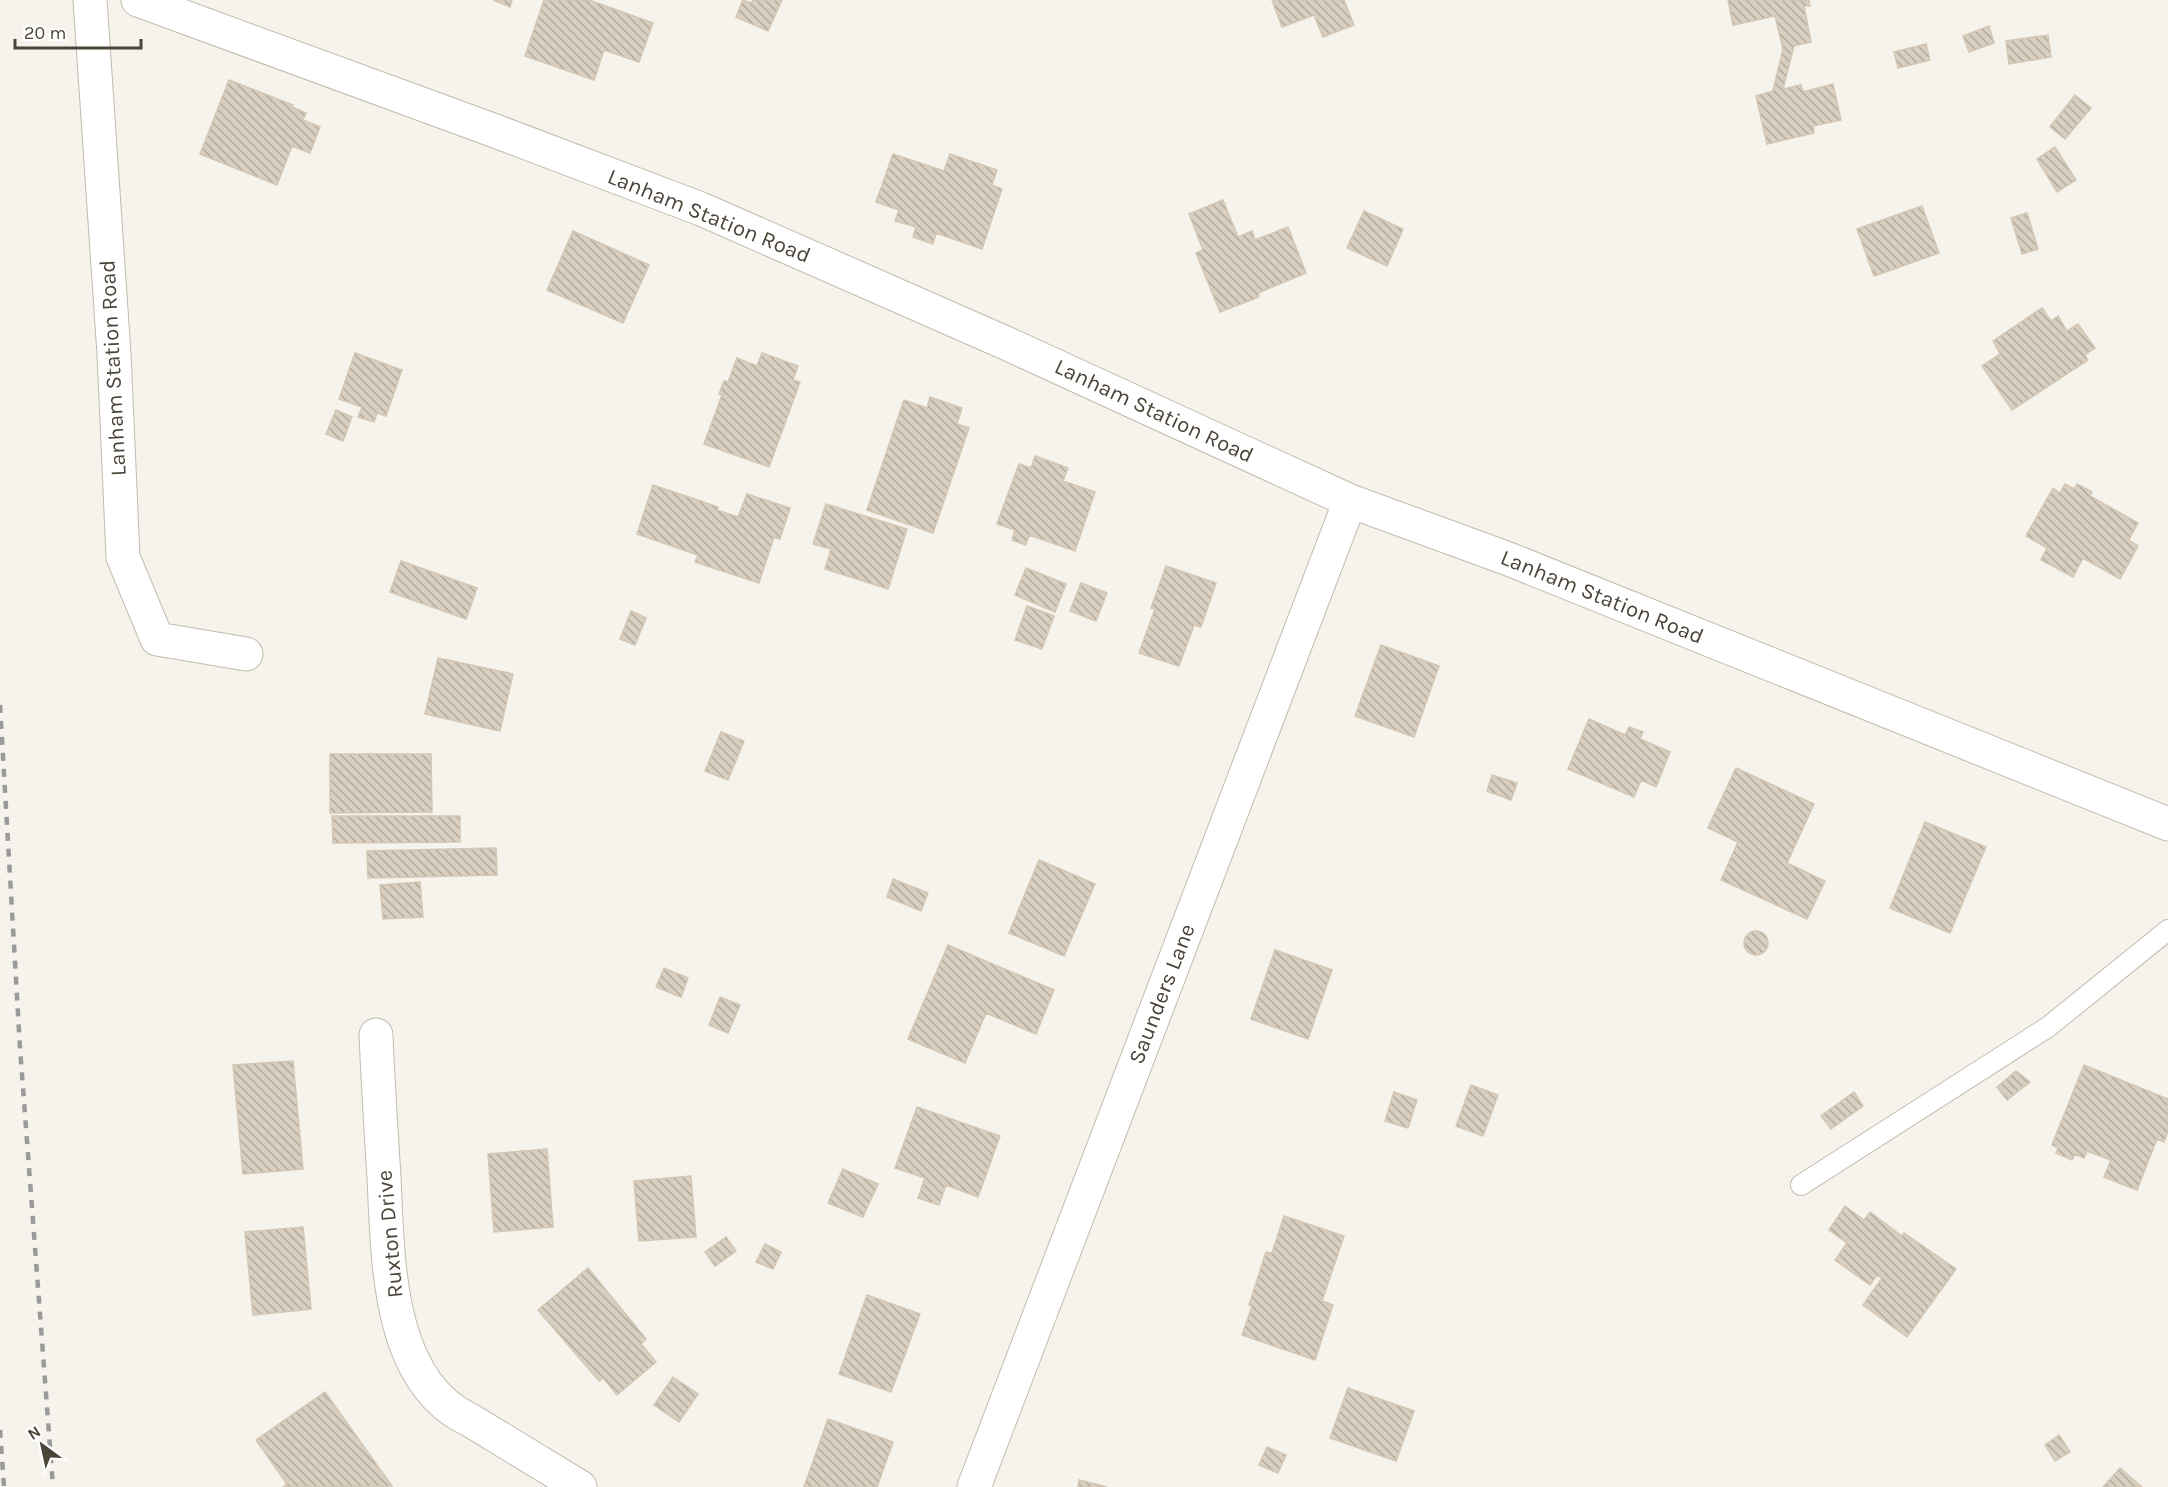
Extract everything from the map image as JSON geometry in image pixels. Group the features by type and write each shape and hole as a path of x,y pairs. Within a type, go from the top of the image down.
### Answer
{"street":[{"name":"Lanham Station Road","path":"90,0 114,354 123,557 157,639 246,654"},
{"name":"Lanham Station Road","path":"138,0 498,132 700,210 1008,344 1350,501 1517,562 2168,824"},
{"name":"Saunders Lane","path":"974,1487 1350,501"},
{"name":"Ruxton Drive","path":"376,1035 389,1278 405,1341 421,1377 454,1413 470,1420 580,1487"}],"lane":[{"path":"1801,1185 2048,1027 2168,930"}],"building":[{"path":"493,0 512,0 510,7"},
{"path":"544,0 589,0 653,23 639,62 604,50 594,80 525,56"},
{"path":"743,0 751,3 753,0 782,0 768,31 736,17"},
{"path":"1272,0 1344,0 1354,25 1323,37 1314,15 1282,27"},
{"path":"1728,0 1809,0 1810,6 1804,6 1811,42 1794,46 1783,89 1801,85 1803,92 1833,84 1841,120 1813,126 1814,133 1767,144 1756,96 1773,91 1783,49 1775,16 1733,25"},
{"path":"1989,26 1994,43 1969,52 1963,36"},
{"path":"2048,35 2051,57 2009,64 2006,41"},
{"path":"1926,44 1930,60 1898,68 1894,52"},
{"path":"229,80 293,105 292,107 306,113 303,120 320,127 310,153 292,146 277,185 200,154"},
{"path":"2075,95 2091,108 2065,139 2050,127"},
{"path":"2055,147 2076,180 2057,192 2037,159"},
{"path":"893,154 944,171 950,154 997,170 992,185 1002,189 982,249 936,233 933,244 913,237 916,227 895,221 899,210 876,202"},
{"path":"1223,200 1238,237 1252,231 1255,240 1288,227 1306,273 1258,293 1259,297 1220,312 1196,253 1203,250 1189,214"},
{"path":"1922,206 1939,253 1874,276 1857,229"},
{"path":"1364,211 1403,229 1387,266 1347,248"},
{"path":"2027,213 2038,249 2022,254 2011,218"},
{"path":"573,231 649,265 623,323 547,290"},
{"path":"2042,308 2051,321 2058,316 2067,331 2078,324 2095,348 2085,355 2088,360 2012,410 1982,366 2000,354 1993,341"},
{"path":"355,353 402,370 386,416 377,413 374,422 358,417 362,407 339,399"},
{"path":"762,353 798,366 793,380 800,382 769,467 704,444 722,395 719,394 724,381 728,382 737,358 757,366"},
{"path":"930,397 962,408 957,424 969,428 933,533 867,510 904,400 927,408"},
{"path":"336,410 352,417 343,441 326,434"},
{"path":"1035,456 1068,468 1063,481 1095,492 1075,551 1029,535 1026,545 1012,540 1015,530 997,524 1019,464 1031,468"},
{"path":"2065,484 2074,489 2077,484 2092,492 2090,496 2138,523 2129,540 2138,546 2120,579 2083,558 2073,577 2041,560 2047,548 2026,536 2053,488 2060,493"},
{"path":"653,485 718,507 717,510 738,517 747,494 790,508 780,539 774,537 759,583 695,562 698,555 637,534"},
{"path":"826,504 907,529 888,589 825,569 831,549 813,544"},
{"path":"401,561 477,588 466,619 390,592"},
{"path":"1166,566 1216,583 1201,627 1194,625 1179,666 1139,653 1155,609 1151,608"},
{"path":"1026,568 1066,584 1055,612 1015,595"},
{"path":"1081,583 1107,593 1096,621 1070,611"},
{"path":"1027,606 1054,616 1042,649 1015,640"},
{"path":"631,611 646,618 635,645 620,639"},
{"path":"1381,645 1439,666 1414,737 1355,716"},
{"path":"438,658 513,674 500,731 425,714"},
{"path":"1589,719 1625,735 1629,727 1643,732 1640,739 1670,752 1656,787 1641,780 1634,797 1568,769"},
{"path":"721,732 744,741 728,780 705,771"},
{"path":"330,754 431,754 432,812 330,813"},
{"path":"1736,768 1814,804 1787,863 1825,881 1807,919 1721,880 1738,842 1708,828"},
{"path":"1492,775 1517,783 1511,800 1487,791"},
{"path":"332,816 460,816 460,842 333,843"},
{"path":"1925,822 1986,847 1950,933 1890,908"},
{"path":"496,848 497,875 368,878 367,851"},
{"path":"1039,860 1095,884 1064,956 1009,933"},
{"path":"893,879 928,893 921,911 887,897"},
{"path":"420,882 423,917 383,919 380,885"},
{"path":"1756,931 1764,935 1768,943 1764,951 1756,955 1748,951 1744,943 1748,935"},
{"path":"948,945 1054,990 1036,1034 986,1013 965,1063 908,1039"},
{"path":"1275,950 1332,970 1308,1039 1251,1019"},
{"path":"664,968 688,978 681,997 656,987"},
{"path":"720,997 740,1005 728,1033 709,1025"},
{"path":"293,1061 303,1169 243,1174 233,1065"},
{"path":"2084,1065 2168,1099 2168,1131 2164,1142 2157,1139 2137,1190 2104,1177 2111,1160 2087,1151 2084,1158 2075,1154 2072,1160 2056,1153 2058,1148 2052,1145"},
{"path":"2016,1071 2030,1082 2007,1100 1997,1087"},
{"path":"1471,1085 1498,1095 1483,1136 1456,1126"},
{"path":"1394,1092 1417,1100 1408,1128 1385,1121"},
{"path":"1854,1092 1863,1106 1831,1129 1821,1116"},
{"path":"917,1107 1000,1136 978,1197 946,1185 939,1205 918,1198 925,1178 895,1168"},
{"path":"547,1149 553,1227 494,1232 488,1154"},
{"path":"843,1169 878,1184 863,1217 828,1203"},
{"path":"691,1176 696,1237 639,1241 634,1181"},
{"path":"1845,1206 1864,1220 1870,1212 1902,1236 1904,1233 1956,1269 1907,1337 1863,1305 1882,1278 1877,1275 1870,1285 1835,1260 1847,1243 1829,1230"},
{"path":"1284,1216 1344,1236 1322,1301 1333,1305 1315,1360 1242,1335 1266,1252 1272,1253"},
{"path":"303,1227 311,1309 253,1315 245,1232"},
{"path":"726,1237 736,1251 715,1266 705,1252"},
{"path":"765,1244 781,1252 773,1269 756,1262"},
{"path":"588,1268 646,1339 641,1344 656,1362 617,1395 603,1378 599,1381 538,1310"},
{"path":"867,1295 920,1314 891,1392 839,1374"},
{"path":"673,1377 698,1394 679,1422 654,1405"},
{"path":"1348,1388 1414,1411 1396,1461 1330,1438"},
{"path":"325,1392 392,1486 283,1487 287,1484 256,1440"},
{"path":"828,1419 893,1442 877,1487 804,1487"},
{"path":"2059,1435 2070,1452 2055,1461 2045,1445"},
{"path":"1267,1447 1286,1455 1278,1473 1259,1465"},
{"path":"2120,1468 2142,1487 2103,1487"},
{"path":"1079,1480 1107,1487 1078,1487"}],"railway":[{"path":"0,705 20,1048 53,1487"},
{"path":"0,1430 4,1487"}]}
